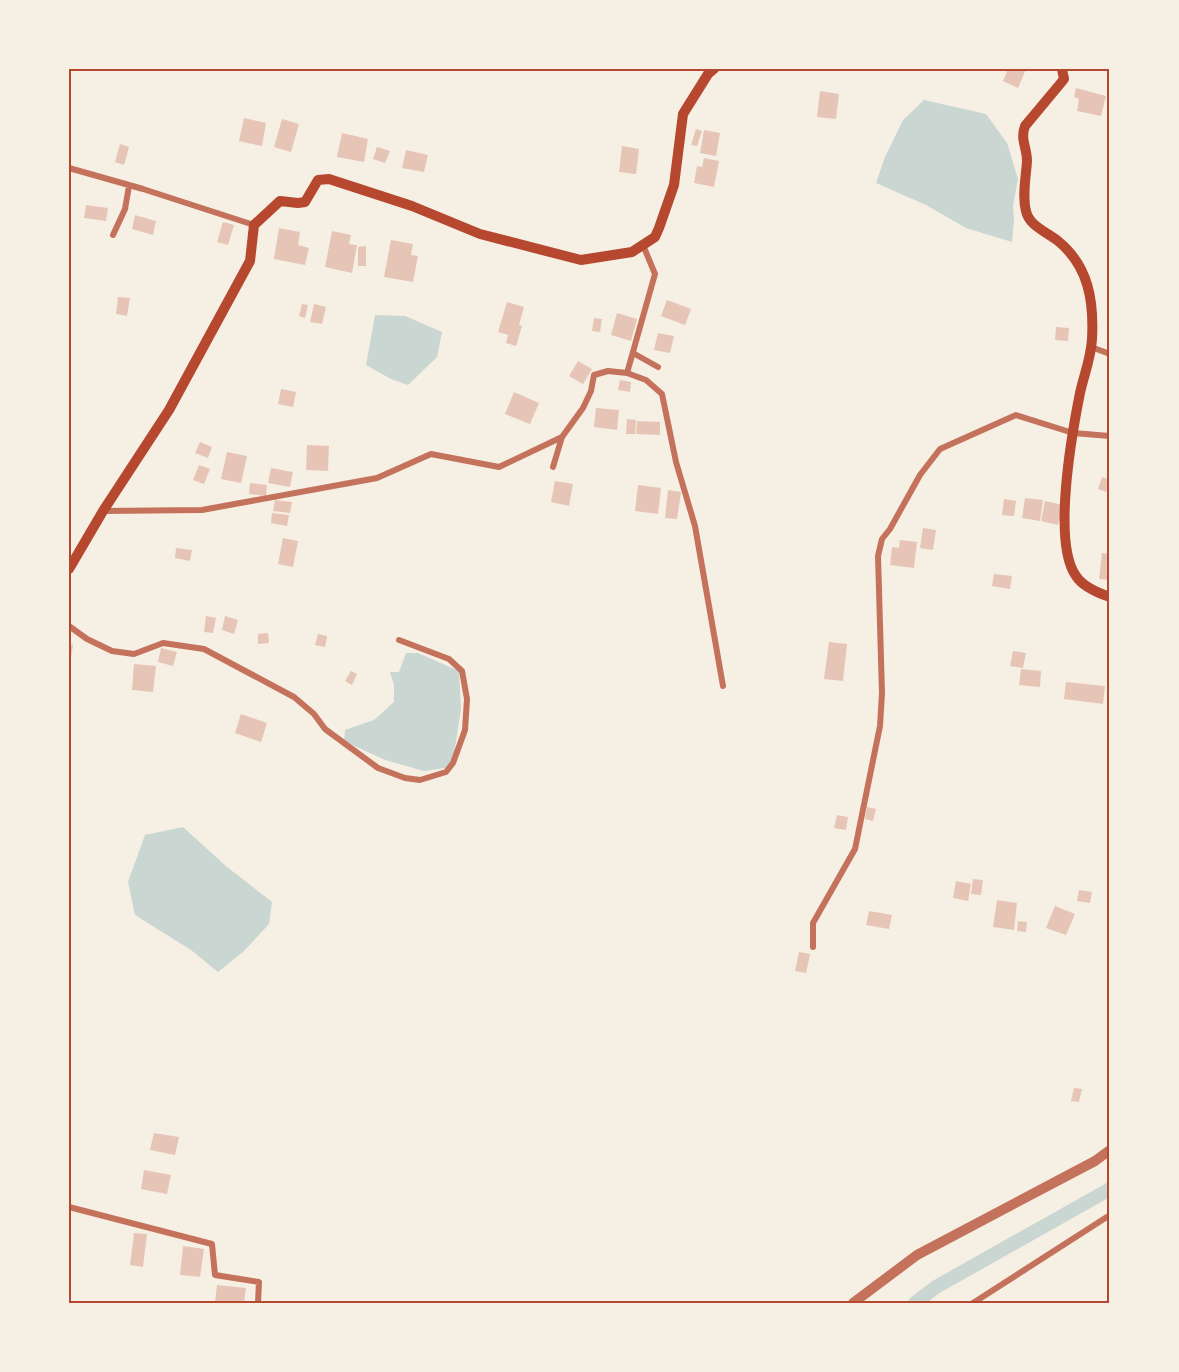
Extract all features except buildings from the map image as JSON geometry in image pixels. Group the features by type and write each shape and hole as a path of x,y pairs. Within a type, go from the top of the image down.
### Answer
{"main road":[{"path":"69,569 103,511 169,410 250,261 254,225 280,201 304,202 318,180 324,178 412,206 480,234 581,260 632,252 655,237 674,185 683,114 708,74 714,69"},
{"path":"1062,69 1064,79 1025,126 1022,133 1027,157 1026,212 1030,222 1059,241 1073,256 1090,289 1091,347 1073,433 1065,513 1069,564 1076,578 1088,587 1110,597"}],"street":[{"path":"69,168 254,225"},
{"path":"113,235 125,209 129,186"},
{"path":"627,373 655,274 643,245"},
{"path":"1091,347 1110,354"},
{"path":"633,353 657,367"},
{"path":"553,467 562,437 583,408 591,391 594,375 608,371 627,373 646,380 662,394 676,462 695,526 723,686"},
{"path":"813,947 813,923 855,849 880,726 882,693 878,556 882,539 920,475 940,449 1016,415 1073,433 1110,436"},
{"path":"103,511 202,510 377,478 431,454 499,467 562,437"},
{"path":"69,626 87,639 112,651 134,654 163,643 204,649 294,697 314,714 325,729 378,768 405,778 420,780 446,772 453,763 465,730 467,699 462,671 449,659 399,640"},
{"path":"853,1303 917,1255 1085,1166 1110,1150"},
{"path":"69,1207 212,1244 216,1275 259,1282 258,1303"},
{"path":"973,1303 1110,1215"}],"shaded area":[{"path":"924,100 986,114 1007,143 1018,179 1013,206 1012,242 966,228 926,205 876,183 885,157 903,120"},
{"path":"375,315 405,316 442,332 437,357 408,385 391,379 366,365"},
{"path":"406,653 418,653 459,671 461,709 452,767 424,771 385,760 344,741 345,730 374,720 394,702 394,685 390,672 399,672"},
{"path":"183,827 227,867 272,902 269,924 244,951 218,972 191,950 135,915 128,882 145,835"}],"waterway":[{"path":"915,1303 936,1287 1110,1189"}]}
